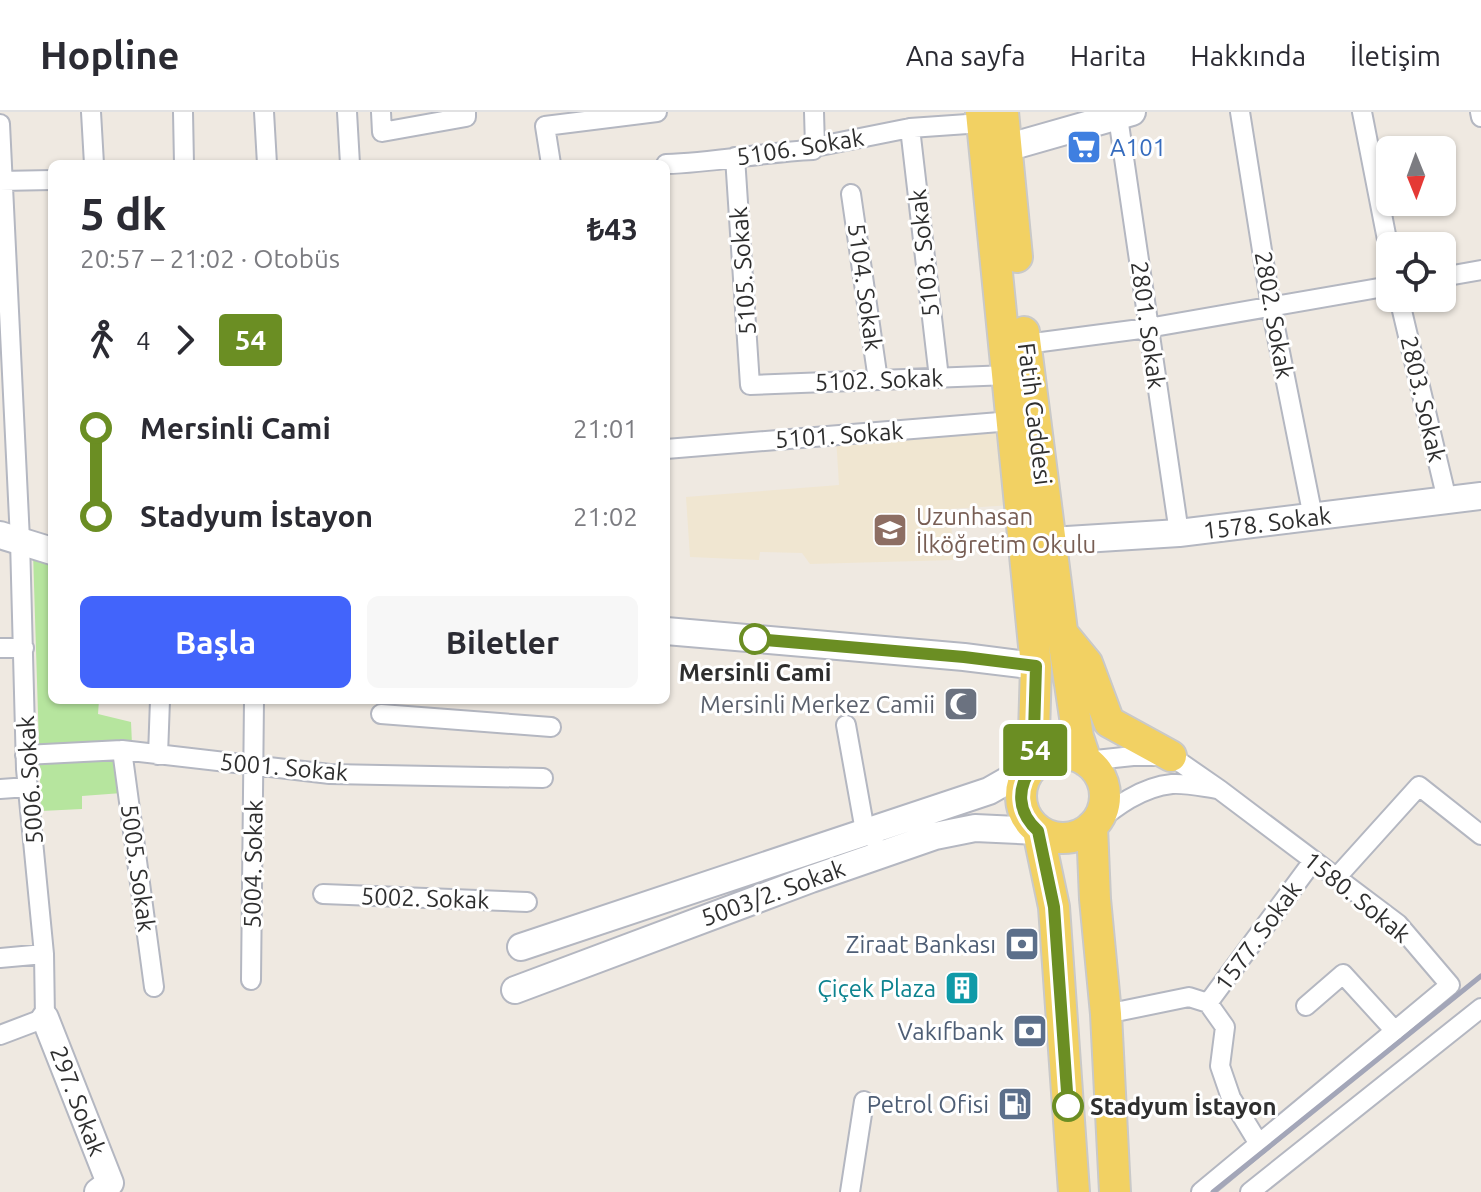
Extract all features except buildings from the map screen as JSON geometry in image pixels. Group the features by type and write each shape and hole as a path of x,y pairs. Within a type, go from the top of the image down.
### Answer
{"main road":[{"name":"Fatih Caddesi","path":"989,116 1006,148 1026,344 1062,631 1078,737 1086,761"},
{"name":"Fatih Caddesi","path":"989,116 1012,421 1036,666 1033,766"},
{"path":"1062,631 1087,663 1109,722 1171,756"},
{"path":"1059,754 1073,755 1086,761 1102,780 1105,792 1104,805 1092,826 1080,835 1066,838 1052,837 1038,831 1029,822 1020,800 1025,776 1045,758 1059,754"},
{"path":"1092,826 1115,1192"},
{"path":"1038,831 1054,907 1074,1192"}],"street":[{"path":"91,112 94,160"},
{"path":"183,112 184,160"},
{"path":"264,112 267,160"},
{"path":"347,112 350,160"},
{"path":"381,112 382,132 466,117 466,112"},
{"path":"550,160 545,126 657,112"},
{"path":"814,112 815,147"},
{"name":"2802. Sokak","path":"1240,112 1271,307 1313,517"},
{"path":"1362,112 1385,232"},
{"path":"1006,148 1125,115"},
{"name":"2801. Sokak","path":"1125,115 1148,328 1179,533"},
{"name":"5106. Sokak","path":"670,164 813,150 815,147 910,128 989,116"},
{"name":"5006. Sokak","path":"0,124 10,538 24,648 25,755 44,954 45,1018"},
{"name":"5103. Sokak","path":"910,128 939,378"},
{"name":"5105. Sokak","path":"735,157 750,385"},
{"path":"2,181 48,180"},
{"name":"5104. Sokak","path":"851,194 878,380"},
{"path":"1456,274 1481,270"},
{"path":"1026,344 1148,328 1376,288"},
{"name":"2803. Sokak","path":"1402,312 1447,500"},
{"name":"5102. Sokak","path":"750,385 1009,375"},
{"name":"5101. Sokak","path":"670,449 1012,421"},
{"name":"1578. Sokak","path":"1051,541 1179,533 1481,496"},
{"path":"10,538 48,550"},
{"path":"670,631 1036,666"},
{"path":"0,648 24,648"},
{"path":"158,755 160,704"},
{"name":"5004. Sokak","path":"251,980 254,704"},
{"path":"381,714 551,727"},
{"path":"846,725 865,831 888,852"},
{"name":"5001. Sokak","path":"25,755 122,750 330,774 543,778"},
{"name":"5005. Sokak","path":"122,750 154,987"},
{"path":"1086,761 1171,756"},
{"name":"1580. Sokak","path":"1171,756 1398,924 1450,985 1201,1192"},
{"name":"5003/2. Sokak","path":"521,947 989,791 1033,766"},
{"path":"1092,826 1115,807 1156,788 1173,784 1220,790"},
{"path":"1336,878 1419,786 1481,835"},
{"path":"0,789 28,787"},
{"name":"5003/2. Sokak","path":"515,990 935,836 975,828 1038,831"},
{"name":"1577. Sokak","path":"1106,1014 1189,997 1208,1003 1313,861"},
{"name":"5002. Sokak","path":"323,894 527,902"},
{"path":"0,958 44,954"},
{"path":"1306,1006 1343,974 1395,1031"},
{"path":"1208,1003 1225,1027 1220,1066 1231,1098 1259,1144"},
{"path":"1250,1192 1481,1008"},
{"path":"0,1035 45,1018"},
{"name":"297. Sokak","path":"45,1018 104,1188"},
{"path":"850,1192 864,1101"}],"shaded area":[{"path":"1005,427 1013,505 950,509 954,560 810,564 802,553 760,552 759,560 690,557 686,497 839,485 836,437"}],"green space":[{"path":"33,552 48,556 48,704 99,704 98,714 131,722 132,744 122,793 82,796 82,809 41,811"}],"railway":[{"path":"1213,1192 1481,976"}],"bus line":[{"name":"54","path":"755,639 1036,666 1036,741 1033,766 1025,776 1020,800 1023,812 1038,831 1054,907 1068,1106"}],"place":[{"name":"A101","path":"1084,147"},
{"name":"Uzunhasan İlköğretim Okulu","path":"890,530"},
{"name":"Mersinli Cami","path":"755,639"},
{"name":"Mersinli Merkez Camii","path":"961,704"},
{"name":"Ziraat Bankası","path":"1022,944"},
{"name":"Çiçek Plaza","path":"962,988"},
{"name":"Vakıfbank","path":"1030,1031"},
{"name":"Petrol Ofisi","path":"1015,1104"},
{"name":"Stadyum İstayon","path":"1068,1106"}]}
